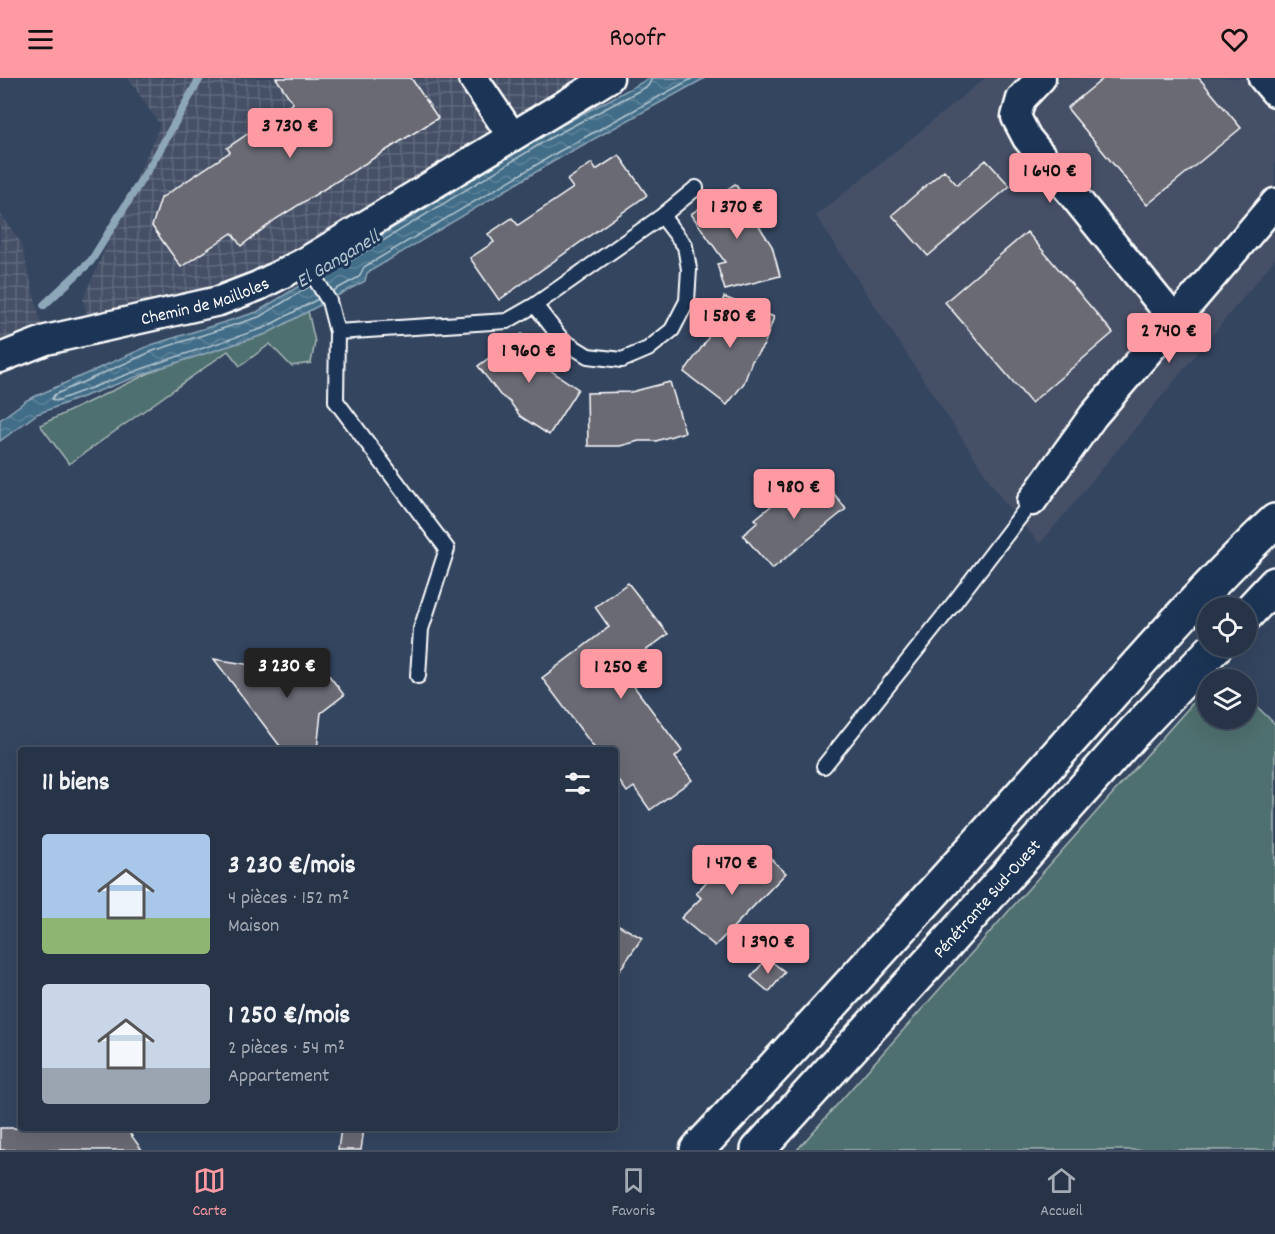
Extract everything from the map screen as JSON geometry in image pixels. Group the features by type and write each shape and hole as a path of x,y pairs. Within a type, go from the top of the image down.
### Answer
{"highway":[{"path":"1243,552 1275,506"},
{"path":"697,1150 852,983 1156,644 1275,521"},
{"path":"1257,604 1275,584"},
{"path":"1257,608 1275,594"},
{"name":"Pénétrante Sud-Ouest","path":"758,1150 946,944 1134,732 1206,657"}],"street":[{"path":"473,78 512,136"},
{"name":"Chemin de Mailloles","path":"0,358 46,340 219,301 310,269 512,136 609,78"},
{"path":"1041,78 1021,99 1016,117 1027,138 1176,321"},
{"path":"1263,78 1275,92"},
{"path":"1032,501 1093,416 1275,203"}],"lane":[{"path":"337,332 507,321 535,306 662,216 696,188"},
{"path":"535,306 562,340 588,356 622,360 648,349 672,330 687,301 689,269 685,246 662,216"},
{"path":"310,269 329,301 337,332 336,401 447,549 420,629 418,676"},
{"path":"824,766 1032,501"}],"shaded area":[{"path":"128,78 580,78 316,238 252,272 215,286 87,316 83,299 160,125"},
{"path":"985,78 1247,78 1275,111 1275,259 1040,544 1003,501 816,216"},
{"path":"0,213 21,243 42,326 0,342"}],"green space":[{"path":"308,311 315,342 311,363 291,366 270,344 240,366 228,351 69,464 40,425 160,368 266,334"},
{"path":"1197,698 1197,729 1257,729 1257,707 1275,724 1275,1150 797,1150"}],"water":[{"path":"650,78 705,78 561,157 367,273 365,281 266,334 160,368 37,414 0,441 0,420 27,400 151,345 257,312 547,133"}],"building":[{"path":"276,78 411,78 438,118 276,219 241,246 232,233 181,267 152,226 161,198 230,152 227,148 293,103"},
{"path":"1104,78 1199,78 1241,128 1147,205 1067,108"},
{"path":"619,155 647,195 499,300 470,258 494,242 488,234 512,218 518,225 573,188 567,180 592,163 596,170"},
{"path":"986,160 1010,186 928,256 892,215 944,170 957,185"},
{"path":"735,184 757,215 759,226 772,246 780,276 725,290 717,264 725,262 691,214"},
{"path":"1027,232 1113,333 1031,403 945,302"},
{"path":"724,297 774,317 764,345 752,361 744,383 727,405 684,372 707,340"},
{"path":"522,334 547,368 578,389 549,435 520,416 510,402 500,395 478,366"},
{"path":"670,382 685,432 656,441 639,441 620,446 588,446 587,393 631,392"},
{"path":"818,474 846,509 772,569 743,535 758,522 755,519 804,479 807,483"},
{"path":"628,583 668,634 621,669 682,751 675,757 692,780 650,810 634,787 627,792 618,779 618,747 594,747 542,678 609,627 595,607"},
{"path":"312,653 344,695 321,713 317,747 281,747 214,659 289,671"},
{"path":"758,847 786,873 715,946 681,918 701,898 696,893 722,865 730,873"},
{"path":"618,925 642,938 618,973"},
{"path":"767,958 785,972 769,992 751,977"},
{"path":"0,1128 18,1128 18,1131 128,1131 142,1150 0,1150"},
{"path":"341,1131 364,1131 361,1150 338,1150"}],"waterway":[{"path":"44,305 91,261 155,158 200,78"}],"water label":[{"name":"El Ganganell","path":"337,258"}]}
